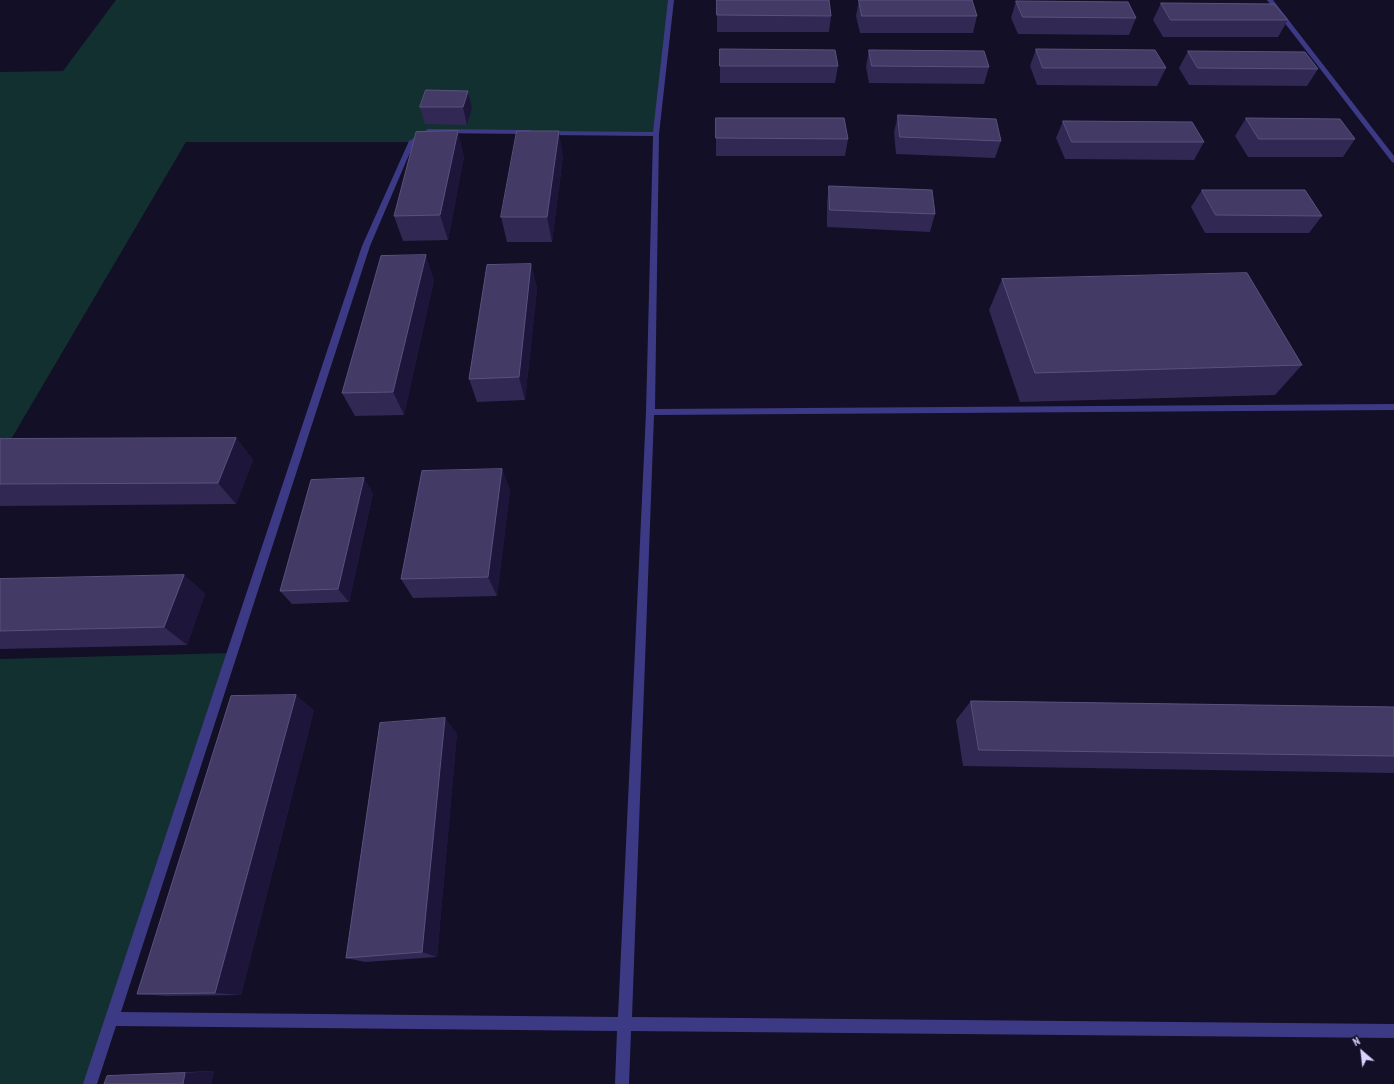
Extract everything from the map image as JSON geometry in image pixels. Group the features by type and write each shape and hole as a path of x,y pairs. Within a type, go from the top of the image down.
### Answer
{"street":[{"path":"622,1084 650,412 656,134 671,0"},
{"path":"1270,0 1394,161"},
{"path":"90,1084 366,246 411,142 428,131 656,134"},
{"path":"650,412 1394,407"},
{"path":"112,1019 1394,1031"}],"green space":[{"path":"116,0 671,0 656,134 428,131 411,142 186,142 0,458 0,72 63,71"},
{"path":"232,653 90,1084 0,1084 0,659"}],"building":[{"path":"717,0 829,0 831,16 717,15"},
{"path":"859,0 972,0 977,16 862,16"},
{"path":"1016,1 1128,2 1136,18 1023,17"},
{"path":"1161,3 1274,4 1288,20 1171,20"},
{"path":"720,49 835,50 838,66 720,66"},
{"path":"1036,49 1155,50 1166,68 1043,68"},
{"path":"869,50 984,51 989,67 872,66"},
{"path":"1188,51 1305,52 1318,69 1198,68"},
{"path":"426,90 468,91 463,107 420,107"},
{"path":"898,115 996,119 1001,141 900,137"},
{"path":"716,118 844,118 848,139 716,138"},
{"path":"1246,118 1340,119 1355,139 1259,139"},
{"path":"1063,121 1192,122 1204,142 1072,142"},
{"path":"458,131 440,215 394,216 416,132"},
{"path":"517,131 559,131 547,217 501,217"},
{"path":"829,186 932,190 935,214 830,210"},
{"path":"1202,190 1305,190 1322,216 1216,215"},
{"path":"426,255 393,392 342,393 381,256"},
{"path":"531,264 519,377 469,379 487,265"},
{"path":"1247,273 1302,365 1035,373 1002,279"},
{"path":"236,438 218,483 0,484 0,439"},
{"path":"502,469 488,577 401,579 422,471"},
{"path":"364,478 338,589 280,591 311,480"},
{"path":"184,575 164,627 0,631 0,579"},
{"path":"296,695 215,993 137,994 231,696"},
{"path":"971,701 1394,707 1394,756 979,750"},
{"path":"445,718 422,952 346,958 380,723"},
{"path":"185,1073 183,1084 104,1084 107,1076"}]}
